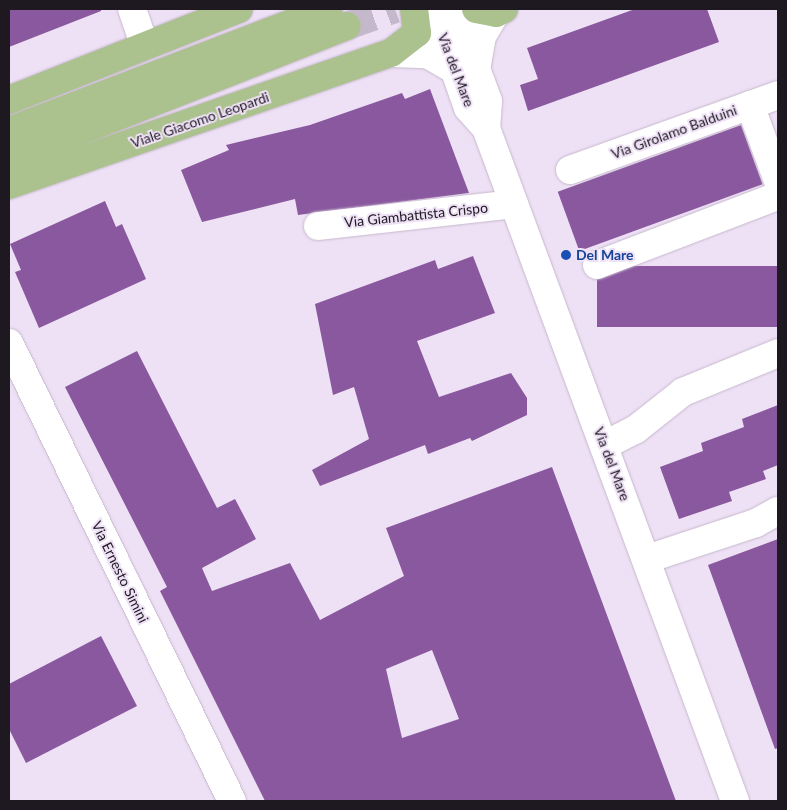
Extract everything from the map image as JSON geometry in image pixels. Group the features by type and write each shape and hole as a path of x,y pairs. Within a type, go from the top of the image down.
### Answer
{"main road":[{"path":"9,100 239,9"},
{"name":"Viale Giacomo Leopardi","path":"9,185 391,53 417,33 414,9"},
{"path":"9,131 338,18"},
{"path":"9,159 338,18"}],"street":[{"path":"132,9 145,46"},
{"name":"Via del Mare","path":"433,9 466,70"},
{"name":"Via del Mare","path":"454,9 466,70 468,108 486,128 735,801"},
{"path":"391,53 427,54 466,70 492,10"},
{"name":"Via Girolamo Balduini","path":"570,170 778,95"},
{"path":"750,105 778,181"},
{"path":"597,266 778,196"},
{"name":"Via Giambattista Crispo","path":"318,226 514,204"},
{"name":"Via Ernesto Simini","path":"9,343 232,801"},
{"path":"604,445 635,430 683,392 778,353"},
{"path":"647,559 756,524 778,511"}],"building":[{"path":"9,9 101,9 101,11 9,47"},
{"path":"635,9 707,9 719,42 528,111 520,85 538,79 527,48"},
{"path":"430,89 469,193 298,215 295,199 202,222 181,170 229,150 226,145 310,125 402,93 405,99"},
{"path":"741,125 763,184 579,251 558,192"},
{"path":"105,201 116,227 122,224 146,279 39,328 15,272 21,270 10,244"},
{"path":"473,256 495,313 417,341 439,397 511,373 527,398 527,415 472,441 470,438 428,454 425,445 320,486 312,470 369,439 354,387 333,395 315,304 435,260 438,269"},
{"path":"597,266 778,266 778,327 597,327"},
{"path":"137,351 217,508 235,499 256,539 202,568 212,591 290,563 320,620 404,576 386,528 552,467 676,801 265,801 160,591 167,587 65,387","holes":["432,650 459,719 402,738 386,669"]},
{"path":"778,405 778,465 763,471 766,479 729,492 732,501 679,519 660,467 703,451 701,443 744,427 742,419"},
{"path":"778,539 778,748 775,749 708,565"},
{"path":"101,636 137,706 26,763 9,729 9,684"}],"tunnel":[{"path":"347,26 395,9"}],"place":[{"name":"Del Mare","path":"566,255"}]}
